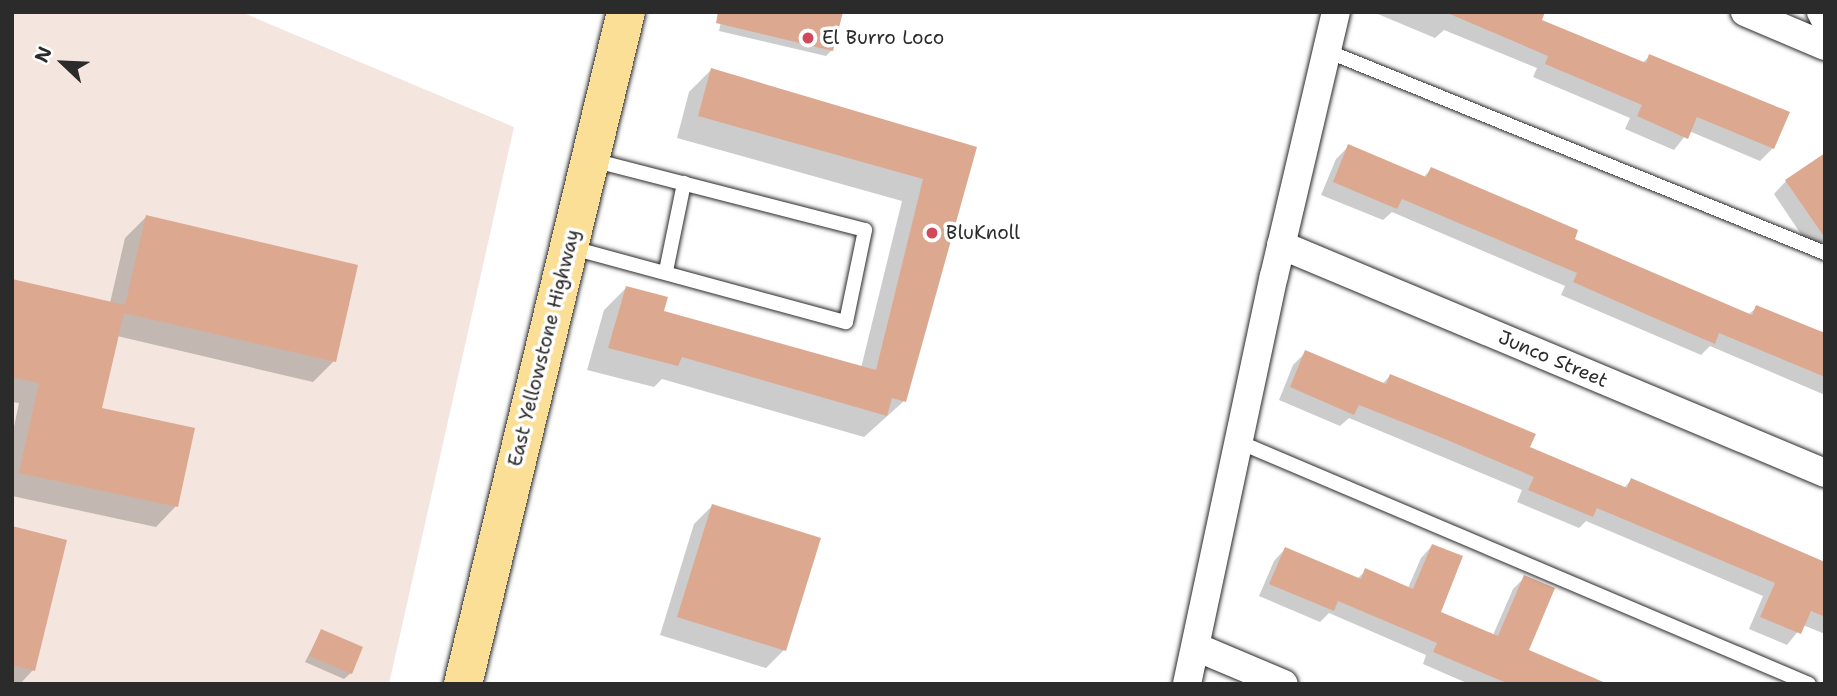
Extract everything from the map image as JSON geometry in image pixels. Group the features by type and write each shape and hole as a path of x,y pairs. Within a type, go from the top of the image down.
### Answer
{"main road":[{"name":"East Yellowstone Highway","path":"463,684 626,12"}],"street":[{"path":"1187,684 1280,244 1336,12"},
{"path":"1745,12 1825,46"},
{"path":"1821,12 1825,20"},
{"name":"Junco Street","path":"1280,244 1825,473"},
{"path":"1196,647 1284,684"}],"lane":[{"path":"1327,51 1825,253"},
{"path":"568,247 666,271 846,322 865,230 591,160"},
{"path":"666,271 684,183"},
{"path":"1239,442 1809,684"}],"shaded area":[{"path":"12,12 241,12 514,127 389,684 12,684"}],"building":[{"name":"El Burro Loco","path":"718,12 843,12 833,51 716,23"},
{"path":"1445,12 1545,12 1542,20 1646,63 1649,54 1790,112 1774,149 1697,117 1688,139 1637,116 1642,105 1545,64 1548,56"},
{"name":"BluKnoll","path":"711,68 977,147 906,402 892,398 887,416 682,357 678,366 608,348 626,286 668,297 664,311 876,370 923,179 698,116"},
{"path":"1348,144 1426,177 1431,167 1578,230 1575,239 1752,315 1756,305 1825,333 1825,377 1719,333 1715,344 1573,282 1577,273 1402,199 1397,209 1333,182"},
{"path":"1825,153 1825,238 1785,180"},
{"path":"146,215 358,265 336,362 124,313 102,408 195,428 178,507 19,473 39,383 12,377 12,279 125,305"},
{"path":"1305,350 1386,384 1390,374 1471,407 1536,434 1530,447 1627,488 1631,478 1825,562 1825,617 1811,611 1801,634 1760,617 1775,583 1597,508 1593,517 1528,490 1534,477 1440,437 1359,405 1354,415 1290,387"},
{"path":"712,504 821,538 786,651 677,617"},
{"path":"12,526 67,540 35,671 12,665"},
{"path":"1432,544 1463,556 1441,612 1498,636 1524,575 1555,588 1529,650 1608,684 1509,684 1433,652 1437,643 1338,601 1334,611 1269,584 1285,547 1361,579 1365,568 1413,589"},
{"path":"321,629 363,647 352,674 309,656"}],"place":[{"name":"El Burro Loco","path":"808,38"},
{"name":"BluKnoll","path":"932,233"}]}
